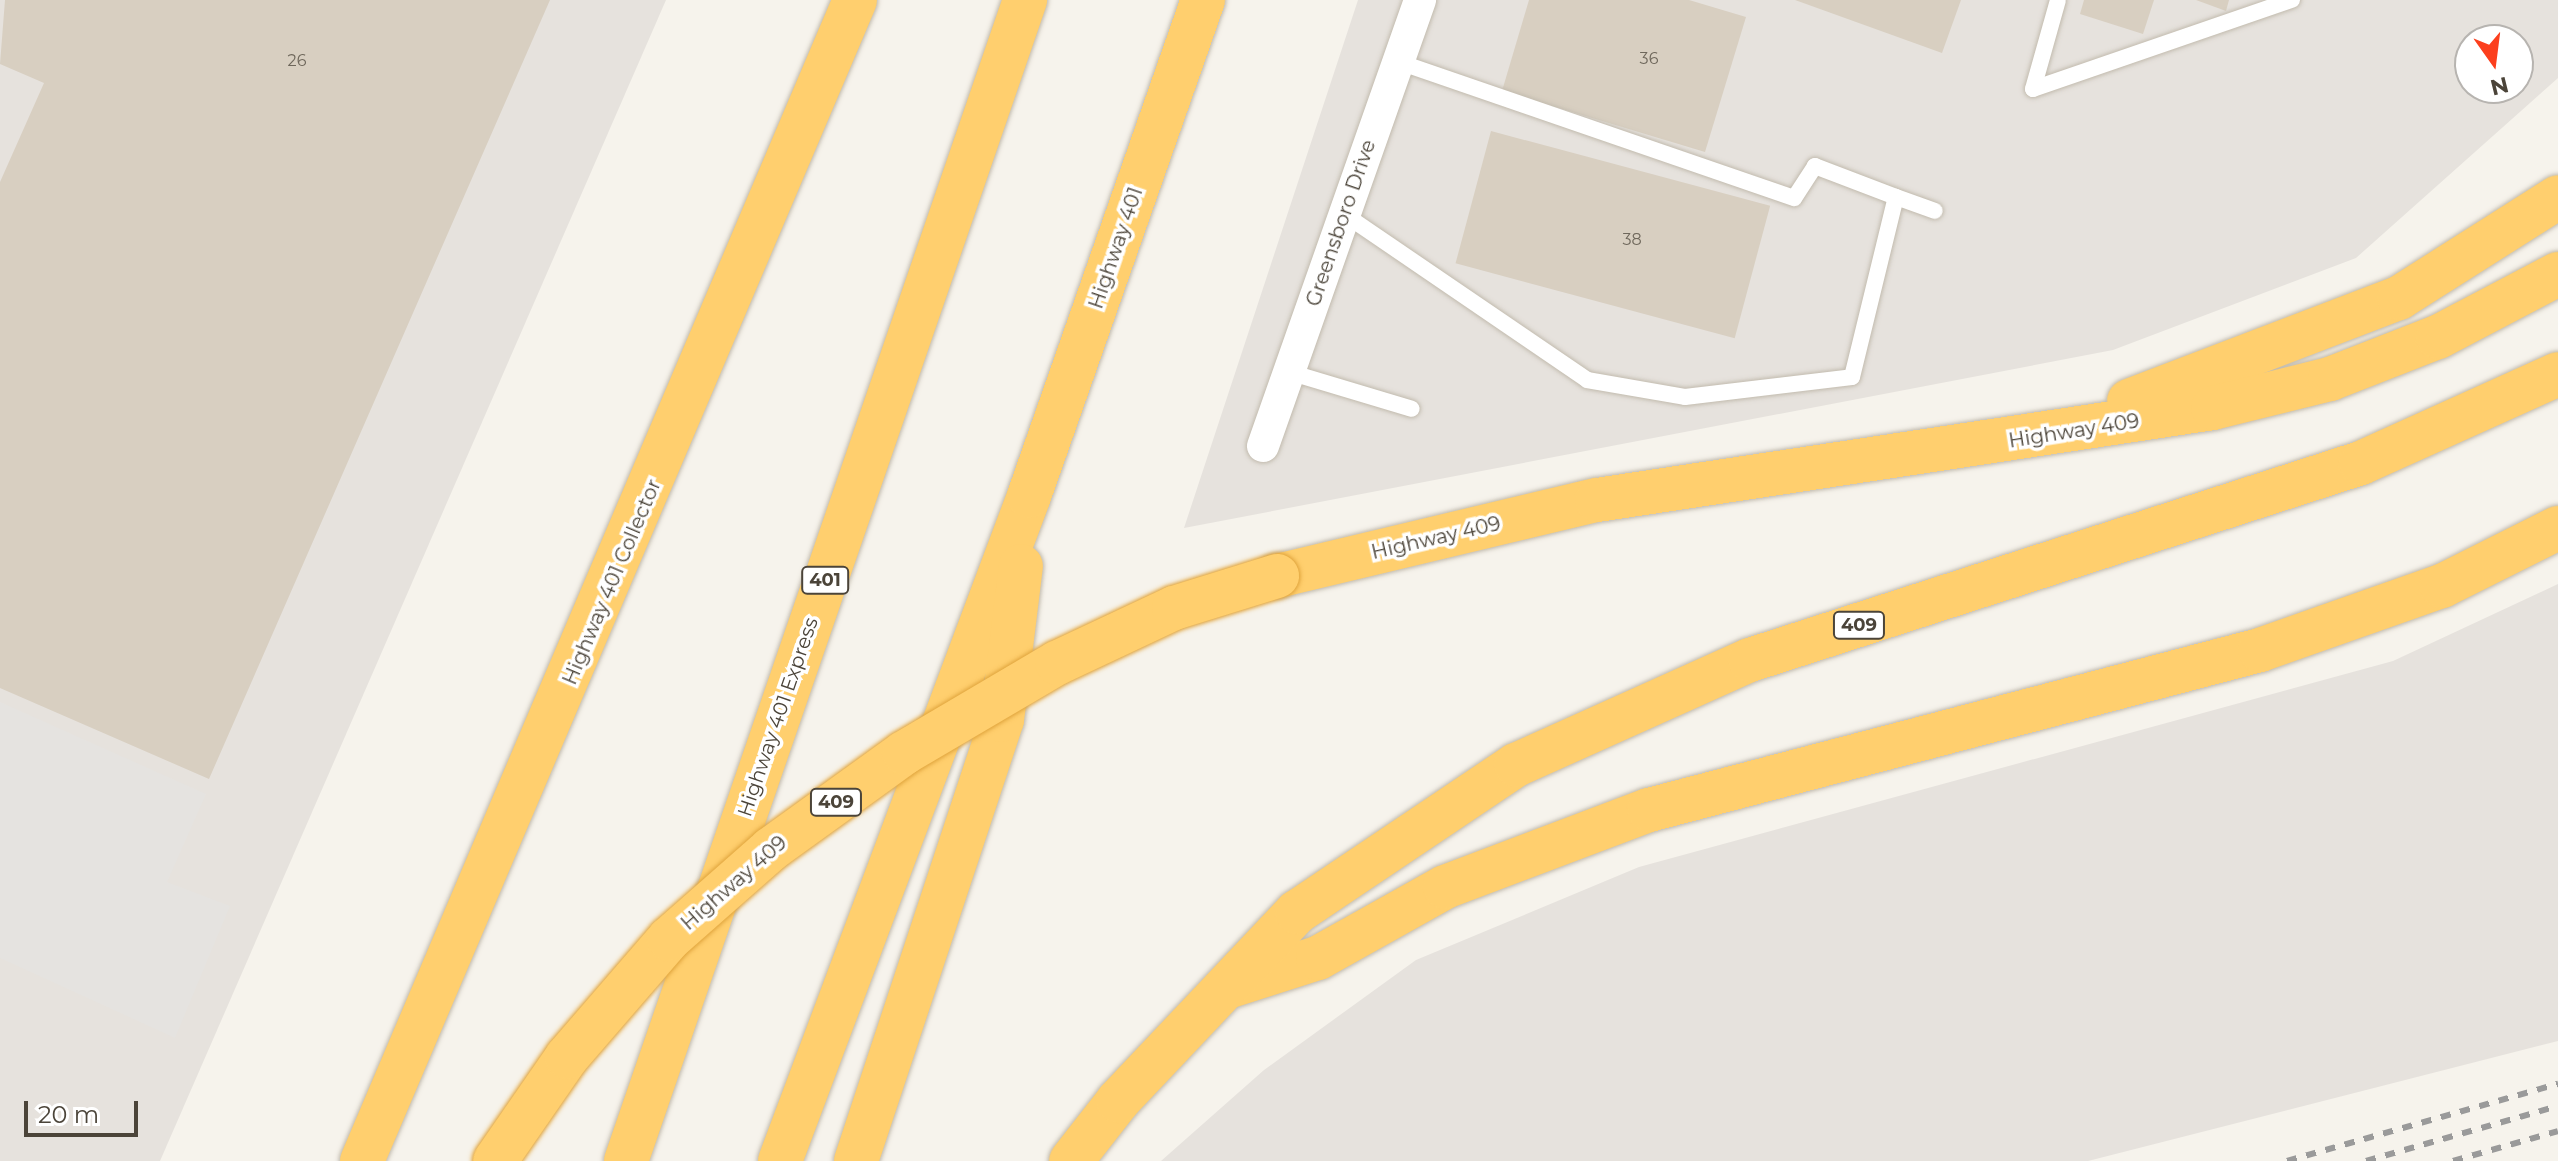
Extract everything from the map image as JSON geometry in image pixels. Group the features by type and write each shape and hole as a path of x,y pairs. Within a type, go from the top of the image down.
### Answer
{"highway":[{"name":"Highway 401 Collector","path":"362,1161 855,0"},
{"name":"Highway 401 Express","path":"626,1161 1025,0"},
{"name":"Highway 401","path":"1029,496 1203,0"},
{"path":"2019,440 2315,336 2399,298 2558,197"},
{"name":"Highway 409","path":"495,1161 567,1057 669,939 771,849 904,753 1057,663 1174,608 1277,576 1597,500 2019,440 2330,379 2438,337 2558,274"},
{"name":"409","path":"1071,1161 1221,989 1297,912 1354,868 1516,765 1632,710 1750,660 2361,463 2558,374"},
{"path":"780,1161 1029,496"},
{"path":"856,1161 1002,720 1029,496"},
{"path":"1221,989 1318,958 1445,887 1649,810 2260,650 2442,586 2558,528"}],"street":[{"name":"Greensboro Drive","path":"1263,446 1420,0"}],"lane":[{"path":"2058,0 2033,89 2292,0"},
{"path":"1398,62 1794,198 1815,166 1935,211"},
{"path":"1344,214 1587,380 1685,397 1852,377 1896,197"},
{"path":"1289,372 1412,409"}],"shaded area":[{"path":"0,0 666,0 160,1161 0,1161"},
{"path":"1358,0 2558,0 2558,78 2534,99 2534,24 2454,24 2454,104 2529,104 2356,258 2113,350 1184,528"},
{"path":"2558,584 2558,1041 2088,1161 1161,1161 1264,1070 1416,960 1639,867 2393,661"},
{"path":"0,702 206,794 167,882 230,906 175,1038 0,958"}],"building":[{"path":"5,0 550,0 209,779 0,688 0,182 44,83 0,64"},
{"path":"1529,0 1689,0 1746,17 1705,152 1502,91"},
{"path":"1795,0 1961,0 1942,53"},
{"path":"2084,0 2154,0 2143,34 2080,14"},
{"path":"2196,0 2229,0 2226,11"},
{"path":"1491,131 1770,206 1735,338 1456,263"}],"railway":[{"path":"2287,1161 2558,1084"},
{"path":"2366,1161 2558,1106"},
{"path":"2453,1161 2558,1131"}]}
